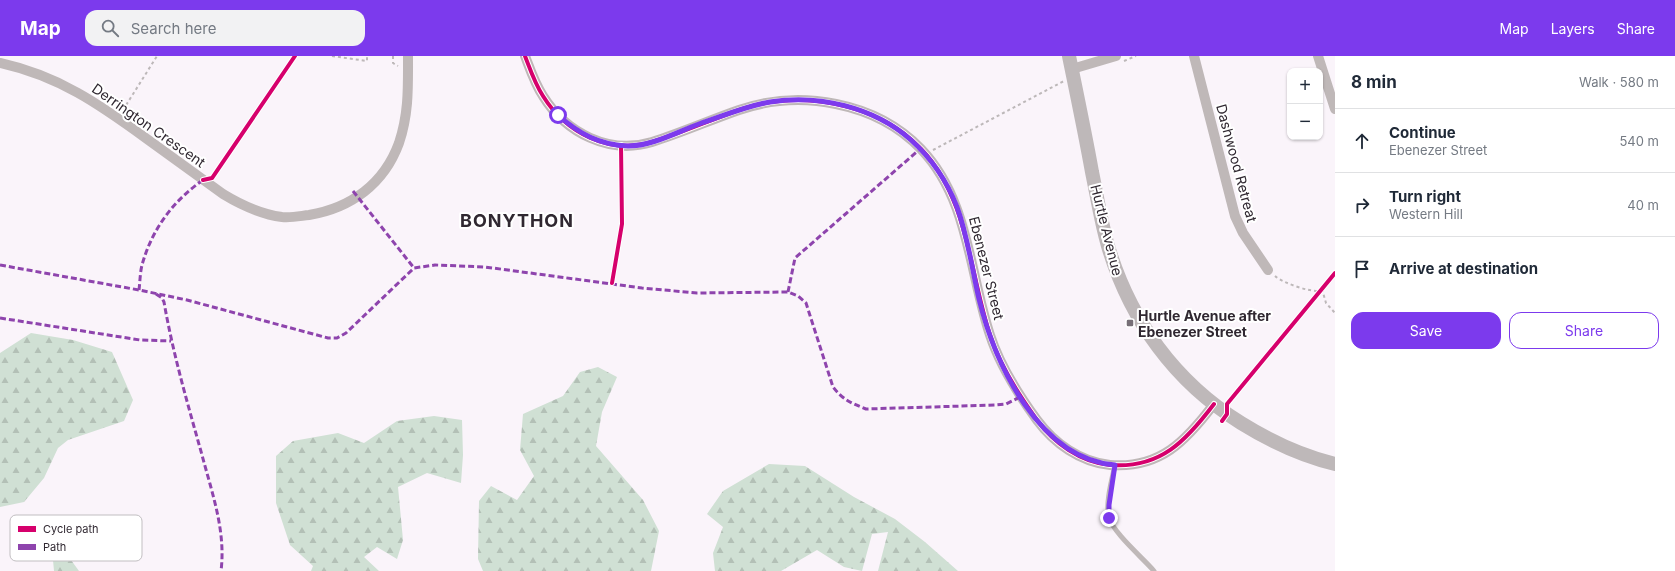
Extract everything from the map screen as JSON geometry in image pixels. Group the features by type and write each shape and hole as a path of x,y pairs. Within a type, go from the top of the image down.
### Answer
{"street":[{"name":"Derrington Crescent","path":"0,63 13,61 79,92 223,194 241,205 270,215 295,217 337,208 352,201 379,177 390,161 398,143 407,114 408,56"},
{"name":"Ebenezer Street","path":"525,56 539,88 558,115 580,133 592,139 611,145 630,146 650,142 742,109 770,102 790,100 820,102 860,110 883,120 909,138 931,161 949,190 956,206 962,222 990,337 1009,377 1020,397 1047,431 1067,449 1076,454 1094,462 1115,465 1124,466 1143,463 1162,455 1188,437 1214,404"},
{"name":"Dashwood Retreat","path":"1194,56 1235,216 1243,233 1268,270"},
{"path":"1318,56 1335,109"},
{"path":"1070,62 1120,58"},
{"name":"Hurtle Avenue","path":"1070,62 1104,229 1118,278 1132,308 1158,349 1189,383 1229,415 1271,440 1312,458 1335,464"}],"lane":[{"path":"1115,465 1109,505 1109,518 1119,533 1154,571"}],"path":[{"path":"121,112 157,56"},
{"path":"332,56 367,61 367,56"},
{"path":"393,56 393,63 399,67 400,70"},
{"path":"1120,58 1136,56"},
{"path":"930,152 1065,80 1067,87"},
{"path":"1268,270 1284,281 1308,290 1321,290"},
{"path":"1315,297 1326,284"},
{"path":"1321,290 1326,303 1335,312"}],"green space":[{"path":"31,333 73,340 112,352 133,400 124,421 68,440 58,448 44,478 24,502 0,507 0,353"},
{"path":"598,367 617,377 602,412 596,446 643,500 659,531 651,571 483,571 478,559 479,501 491,486 517,500 534,476 520,450 523,414 563,396 580,372"},
{"path":"434,416 462,420 463,455 461,483 427,473 398,487 403,540 397,559 377,547 364,557 379,571 311,571 313,566 290,545 276,503 276,456 293,441 338,433 364,443 397,421"},
{"path":"769,464 805,466 854,497 895,519 925,542 958,571 878,571 888,532 872,534 862,571 844,567 817,550 781,571 715,571 713,553 723,527 707,514 723,491"},
{"path":"53,561 72,561 79,571 54,571"}],"marked path":[{"path":"788,292 795,258 920,149"},
{"path":"139,290 142,265 146,252 158,228 182,197 203,180"},
{"path":"353,191 414,268"},
{"path":"0,265 187,300 328,338 337,338 346,333 414,268 435,265 485,267 642,288 697,293 788,292 798,296 806,303 833,387 844,398 856,405 866,409 995,405 1006,404 1020,397"},
{"path":"156,294 162,298 164,302 181,379 217,512 222,541 221,571"},
{"path":"0,318 140,340 171,341"}],"cycle path":[{"path":"203,180 212,178 295,56"},
{"path":"525,56 543,96 564,121 590,138 605,143 620,146 652,142 739,110 762,104 787,101 812,101 836,104 860,110 882,120 903,133 921,149 937,169 949,190 966,237 990,335 1004,369 1037,420 1060,444 1078,456 1110,465 1128,465 1157,457 1182,441 1214,404"},
{"path":"612,283 622,224 621,145"},
{"path":"1222,421 1227,414 1227,404 1335,273"}],"place":[{"name":"Hurtle Avenue after Ebenezer Street","path":"1130,323"}],"district":[{"name":"BONYTHON","path":"517,220"}],"route":[{"path":"558,115 574,129 592,139 611,145 630,146 650,142 742,109 770,102 790,100 848,106 883,120 909,138 931,161 941,175 956,206 962,222 990,337 1020,397 1050,435 1067,449 1094,462 1115,465 1108,512 1109,518"}]}
